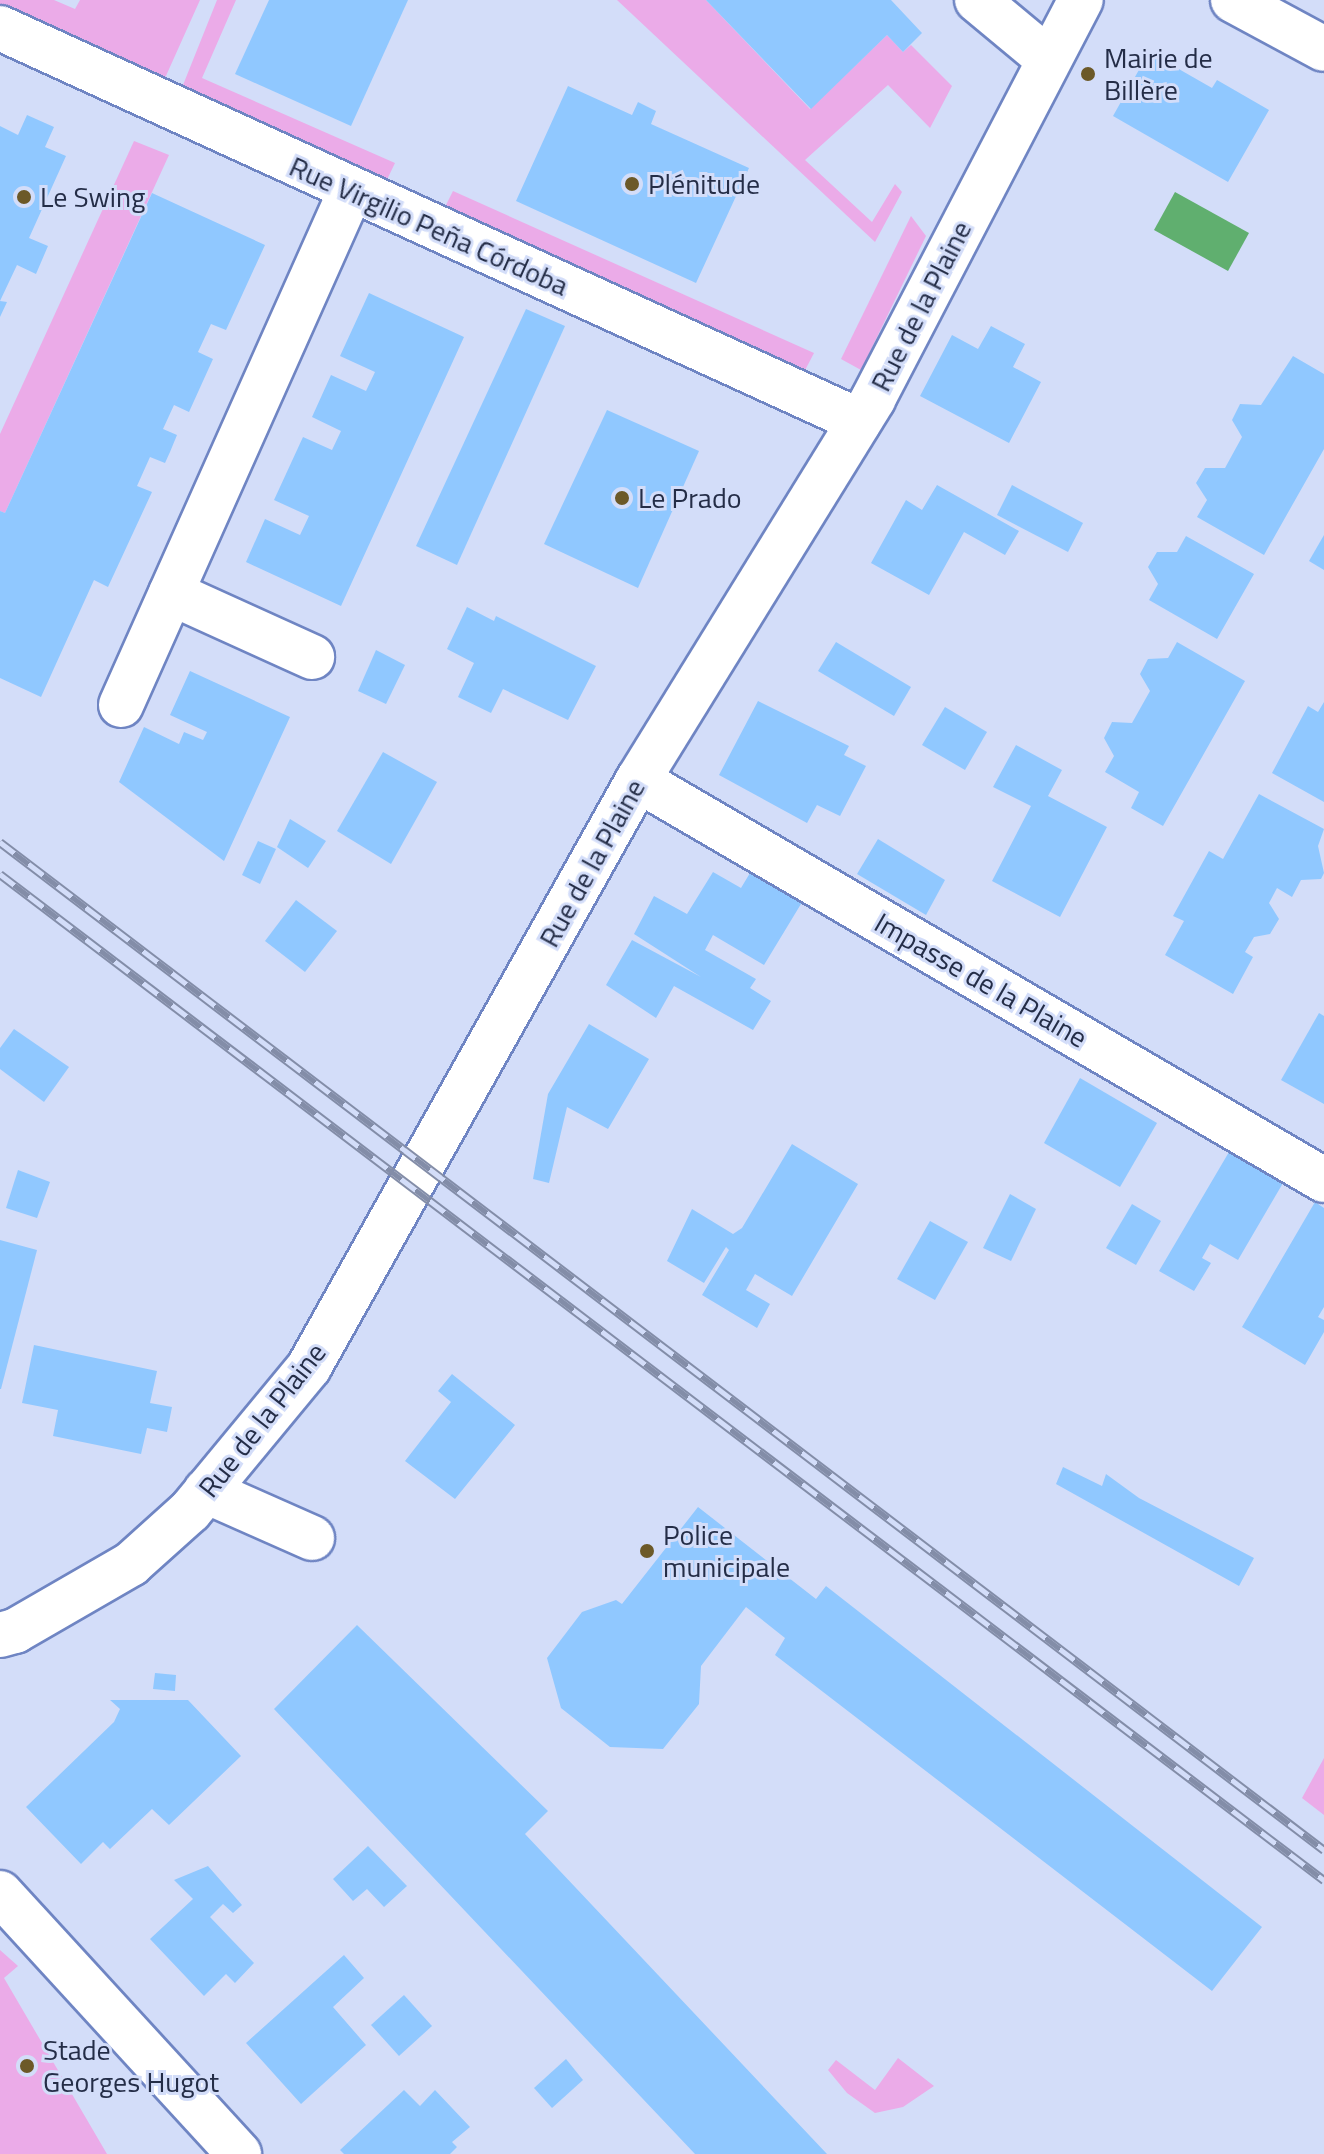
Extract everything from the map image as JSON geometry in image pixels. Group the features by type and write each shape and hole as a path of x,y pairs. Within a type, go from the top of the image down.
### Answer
{"street":[{"path":"977,0 1048,59"},
{"name":"Rue de la Plaine","path":"0,1635 15,1631 131,1564 206,1491 309,1367 346,1307 638,780 859,421 1081,0"},
{"path":"1233,0 1324,49"},
{"name":"Rue Virgilio Peña Córdoba","path":"0,28 859,421"},
{"path":"121,705 351,190"},
{"path":"171,593 312,657"},
{"name":"Impasse de la Plaine","path":"638,780 1324,1180"},
{"path":"206,1491 312,1538"},
{"path":"0,1893 239,2154"}],"shaded area":[{"path":"0,0 54,0 75,9 80,0 200,0 161,87 0,15"},
{"path":"217,0 236,0 202,78 395,163 383,188 179,95"},
{"path":"617,0 706,0 810,109 887,35 903,52 911,45 952,86 930,128 888,85 805,160 872,222 895,184 902,192 875,242"},
{"path":"134,141 169,155 5,513 0,511 0,434"},
{"path":"453,191 814,353 802,376 442,213"},
{"path":"1175,192 1249,233 1228,271 1154,230"},
{"path":"911,216 926,236 861,370 841,359"},
{"path":"1324,1758 1324,1815 1302,1798"},
{"name":"Stade Georges Hugot","path":"0,1950 18,1966 4,1978 107,2154 0,2154"},
{"path":"898,2058 934,2086 903,2107 875,2113 847,2093 828,2070 836,2060 875,2090"}],"building":[{"path":"269,0 408,0 351,126 235,74"},
{"path":"706,0 891,0 922,33 903,52 887,35 811,109"},
{"path":"1149,52 1212,88 1217,80 1269,110 1228,182 1113,116"},
{"name":"Plénitude","path":"568,86 632,115 638,102 656,111 651,124 749,168 696,283 516,201"},
{"name":"Le Swing","path":"27,115 54,127 45,147 66,156 29,238 48,246 36,274 17,265 0,301 0,126 18,135"},
{"path":"152,193 265,245 226,330 211,324 198,352 213,359 189,412 174,405 163,429 177,435 165,463 150,457 137,486 152,492 108,587 94,580 41,697 0,678 0,511 5,513"},
{"path":"369,293 464,337 341,606 246,562 265,519 300,535 309,516 274,500 303,437 332,450 341,431 312,417 331,375 366,391 375,372 340,356"},
{"path":"0,301 7,302 0,317"},
{"path":"526,309 565,326 457,565 416,546"},
{"path":"991,326 1025,344 1013,367 1041,382 1009,443 920,396 952,335 978,349"},
{"path":"1293,356 1324,374 1324,449 1264,555 1197,517 1207,500 1196,483 1205,468 1225,468 1242,437 1232,420 1240,404 1261,405"},
{"name":"Le Prado","path":"607,410 699,451 638,588 544,544"},
{"path":"937,485 1019,531 1005,555 964,532 929,595 871,563 906,500 922,510"},
{"path":"1012,485 1083,523 1068,552 997,515"},
{"path":"1324,535 1324,570 1309,561"},
{"path":"1186,536 1254,574 1217,639 1149,600 1158,584 1148,567 1157,552 1177,552"},
{"path":"467,607 494,621 496,616 596,666 568,720 503,689 491,713 458,697 474,663 447,649"},
{"path":"836,642 911,687 894,716 818,671"},
{"path":"1177,642 1245,681 1163,826 1131,808 1139,792 1105,772 1114,756 1104,738 1112,722 1132,723 1150,691 1140,674 1148,659 1168,658"},
{"path":"376,650 405,665 386,704 358,691"},
{"path":"190,671 290,717 224,861 119,782 144,727 179,744 184,732 203,740 207,732 170,715"},
{"path":"758,701 849,746 844,755 866,766 840,816 817,805 807,823 719,775"},
{"path":"1324,702 1324,802 1272,773 1308,706 1318,712"},
{"path":"945,707 987,732 965,770 922,745"},
{"path":"1016,745 1062,770 1048,796 1107,827 1060,917 992,881 1031,806 993,787"},
{"path":"383,752 437,782 391,864 337,831"},
{"path":"1259,794 1324,829 1318,846 1324,873 1321,879 1301,880 1292,897 1277,888 1269,903 1279,919 1270,934 1254,937 1245,952 1253,957 1233,994 1165,955 1184,921 1173,916 1209,851 1223,859"},
{"path":"290,819 326,841 308,868 277,847"},
{"path":"878,839 945,880 926,915 857,874"},
{"path":"258,841 276,849 260,884 242,875"},
{"path":"753,868 804,899 764,965 713,935 705,950 756,979 750,988 771,1001 753,1030 674,986 656,1018 606,985 632,940 701,977 634,934 654,896 687,914 713,872 741,888"},
{"path":"296,900 337,931 305,972 265,941"},
{"path":"1319,1013 1324,1016 1324,1104 1281,1080"},
{"path":"589,1024 649,1059 608,1129 567,1107 549,1183 533,1179 548,1094"},
{"path":"14,1029 69,1067 44,1102 0,1069 0,1048"},
{"path":"1080,1078 1157,1123 1120,1187 1044,1143"},
{"path":"792,1144 858,1184 792,1296 755,1274 746,1290 770,1304 757,1328 702,1295 729,1250 726,1247 704,1283 667,1261 692,1209 733,1234 742,1228"},
{"path":"1229,1152 1283,1183 1238,1260 1210,1244 1202,1258 1211,1263 1194,1291 1159,1271"},
{"path":"18,1170 50,1182 37,1218 6,1208"},
{"path":"1010,1194 1036,1209 1011,1261 983,1248"},
{"path":"1315,1202 1324,1208 1324,1307 1318,1317 1324,1320 1324,1332 1305,1365 1242,1327"},
{"path":"1132,1204 1161,1221 1136,1265 1106,1248"},
{"path":"930,1221 968,1242 935,1300 897,1279"},
{"path":"0,1240 37,1250 1,1389 0,1389"},
{"path":"34,1345 157,1371 150,1403 172,1407 167,1432 147,1428 141,1454 53,1436 58,1410 22,1403"},
{"path":"452,1374 515,1425 455,1499 405,1461 451,1402 438,1391"},
{"path":"1063,1467 1102,1486 1106,1474 1139,1498 1254,1558 1239,1586 1056,1484"},
{"path":"698,1507 816,1599 826,1586 1262,1927 1212,1991 775,1655 785,1638 746,1607 701,1666 699,1704 663,1749 610,1747 561,1708 547,1658 582,1612 616,1600 622,1604"},
{"path":"357,1625 548,1811 525,1834 827,2154 695,2154 274,1709"},
{"path":"155,1673 176,1675 175,1691 153,1689"},
{"path":"110,1700 188,1700 241,1756 169,1825 152,1809 110,1849 103,1842 81,1864 26,1807 114,1722 120,1709"},
{"path":"368,1846 407,1886 384,1907 367,1889 353,1901 333,1879"},
{"path":"208,1866 242,1905 233,1913 223,1904 210,1917 254,1963 235,1983 226,1974 204,1996 150,1939 193,1899 174,1880"},
{"path":"344,1955 364,1978 333,2007 366,2045 301,2104 246,2043"},
{"path":"404,1995 432,2026 399,2056 371,2025"},
{"path":"566,2059 583,2080 552,2108 534,2088"},
{"path":"404,2090 420,2106 435,2090 470,2127 452,2142 457,2147 450,2154 344,2154 340,2150"}],"railway":[{"path":"0,842 1324,1850"},
{"path":"0,874 1324,1880"}],"place":[{"name":"Mairie de Billère","path":"1088,74"},
{"name":"Plénitude","path":"632,184"},
{"name":"Le Swing","path":"24,197"},
{"name":"Le Prado","path":"622,498"},
{"name":"Police municipale","path":"647,1551"},
{"name":"Stade Georges Hugot","path":"27,2066"}]}
